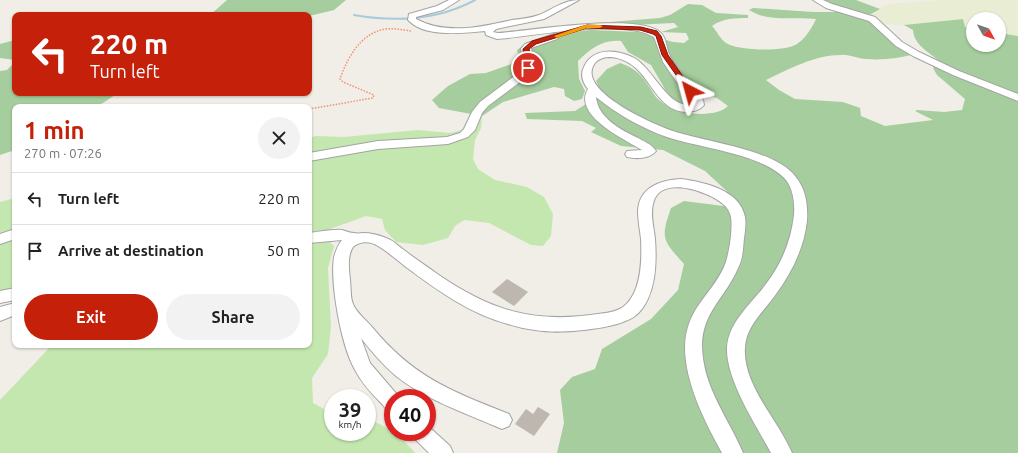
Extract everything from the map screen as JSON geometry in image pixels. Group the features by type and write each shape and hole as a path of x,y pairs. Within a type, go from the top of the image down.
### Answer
{"street":[{"path":"437,0 451,2"},
{"path":"451,2 440,8 420,12 411,18 416,23 440,32 490,28 542,18 574,0"},
{"path":"551,3 558,4 574,0"},
{"path":"818,0 829,6 872,19 899,44 916,54 956,73 1018,98"},
{"path":"490,28 489,33 497,36 587,26 641,29 655,33 659,36 665,55 672,67 700,103 694,108 684,109 667,102 641,68 627,58 614,54 595,58 588,65 586,73 587,80 594,89 635,119 656,129 681,138 763,161 788,175 797,186 802,206 798,239 786,265 772,288 740,329 735,347 738,365 748,391 782,453"},
{"path":"312,156 378,144 448,140 464,135 469,130 477,112 524,74 529,63 526,49 528,46 587,26"},
{"path":"594,89 591,93 590,99 600,118 614,129 645,146 650,151 643,154 631,154"},
{"path":"384,394 375,385 360,363 353,341 345,305 343,283 344,249 349,243 364,237 383,242 465,300 505,318 529,324 558,326 580,325 624,315 631,311 636,305 642,293 646,273 648,243 645,202 651,193 659,187 681,184 702,187 721,195 731,202 737,212 739,224 737,245 731,269 700,313 695,333 695,356 700,386 721,433 733,453"},
{"path":"0,239 12,235"},
{"path":"312,238 341,236 356,239"},
{"path":"0,296 12,294"},
{"path":"345,305 364,330 402,370 427,386 502,420"},
{"path":"0,314 12,310"},
{"path":"431,441 443,453"}],"path":[{"path":"312,108 375,97 370,93 343,82 340,78 345,64 354,48 379,30 386,28 417,32 440,32"}],"green space":[{"path":"227,0 346,0 334,10 312,15 312,12 213,12"},
{"path":"824,0 856,0 880,9 869,15 835,6"},
{"path":"945,0 1018,0 1018,36 1006,34 1006,12 966,12 966,27 963,19 904,25 885,24 869,15 887,4"},
{"path":"688,4 702,5 716,13 748,15 748,18 734,18 725,20 712,26 726,43 732,46 762,50 791,47 797,44 808,33 816,19 773,18 757,14 749,10 753,8 813,12 840,12 875,22 895,45 911,55 879,59 865,59 846,55 822,57 802,63 766,80 779,90 795,99 843,102 860,108 861,116 885,126 933,120 915,111 944,112 962,110 965,99 937,75 933,68 939,61 919,44 913,30 904,25 963,19 966,27 966,52 1006,52 1006,34 1018,36 1018,453 557,453 564,423 560,390 572,377 595,369 602,349 651,319 678,290 684,264 668,244 666,239 665,226 671,208 684,201 739,208 733,197 705,171 663,150 621,146 591,132 596,128 582,121 527,119 525,113 575,111 594,99 600,89 596,81 607,69 620,63 638,72 655,96 664,104 674,109 702,114 713,113 728,106 717,98 695,92 694,101 690,105 681,104 672,98 666,91 651,65 628,52 621,41 603,43 587,53 578,61 579,79 585,91 582,99 574,101 565,96 564,89 554,87 503,102 482,116 439,108 432,100 448,86 470,74 486,73 520,61 517,50 527,42 556,34 591,30 638,32 673,42 684,43 689,39 686,33 661,32 678,27 674,23 598,25 598,23 660,18 670,15"},
{"path":"12,41 12,60 0,58 0,44"},
{"path":"12,65 12,96 114,96 100,104 12,104 12,151 0,155 0,71 7,70"},
{"path":"470,114 482,116 481,128 475,140 473,159 478,169 495,180 527,187 544,197 553,214 551,236 543,246 531,245 489,223 464,220 455,226 448,238 423,245 396,242 385,230 382,219 366,216 319,233 312,234 312,137 344,137 418,130 450,133 462,130"},
{"path":"12,199 12,293 0,299 0,202"},
{"path":"329,241 334,246 328,268 331,327 328,354 312,378 313,403 324,409 324,441 376,441 376,422 384,426 384,441 404,441 415,453 0,453 0,400 49,348 312,348 312,242"}],"building":[{"path":"507,279 528,292 514,306 492,292"},
{"path":"538,407 550,414 534,436 515,424 526,409 533,414"}],"waterway":[{"path":"354,15 400,19 416,18 446,12 475,0"}],"slow traffic":[{"path":"557,36 587,26 600,26"}],"route":[{"path":"528,68 529,63 526,49 528,46 544,39 587,26 609,26 641,29 648,30 659,36 665,55 676,73 690,91"}]}
